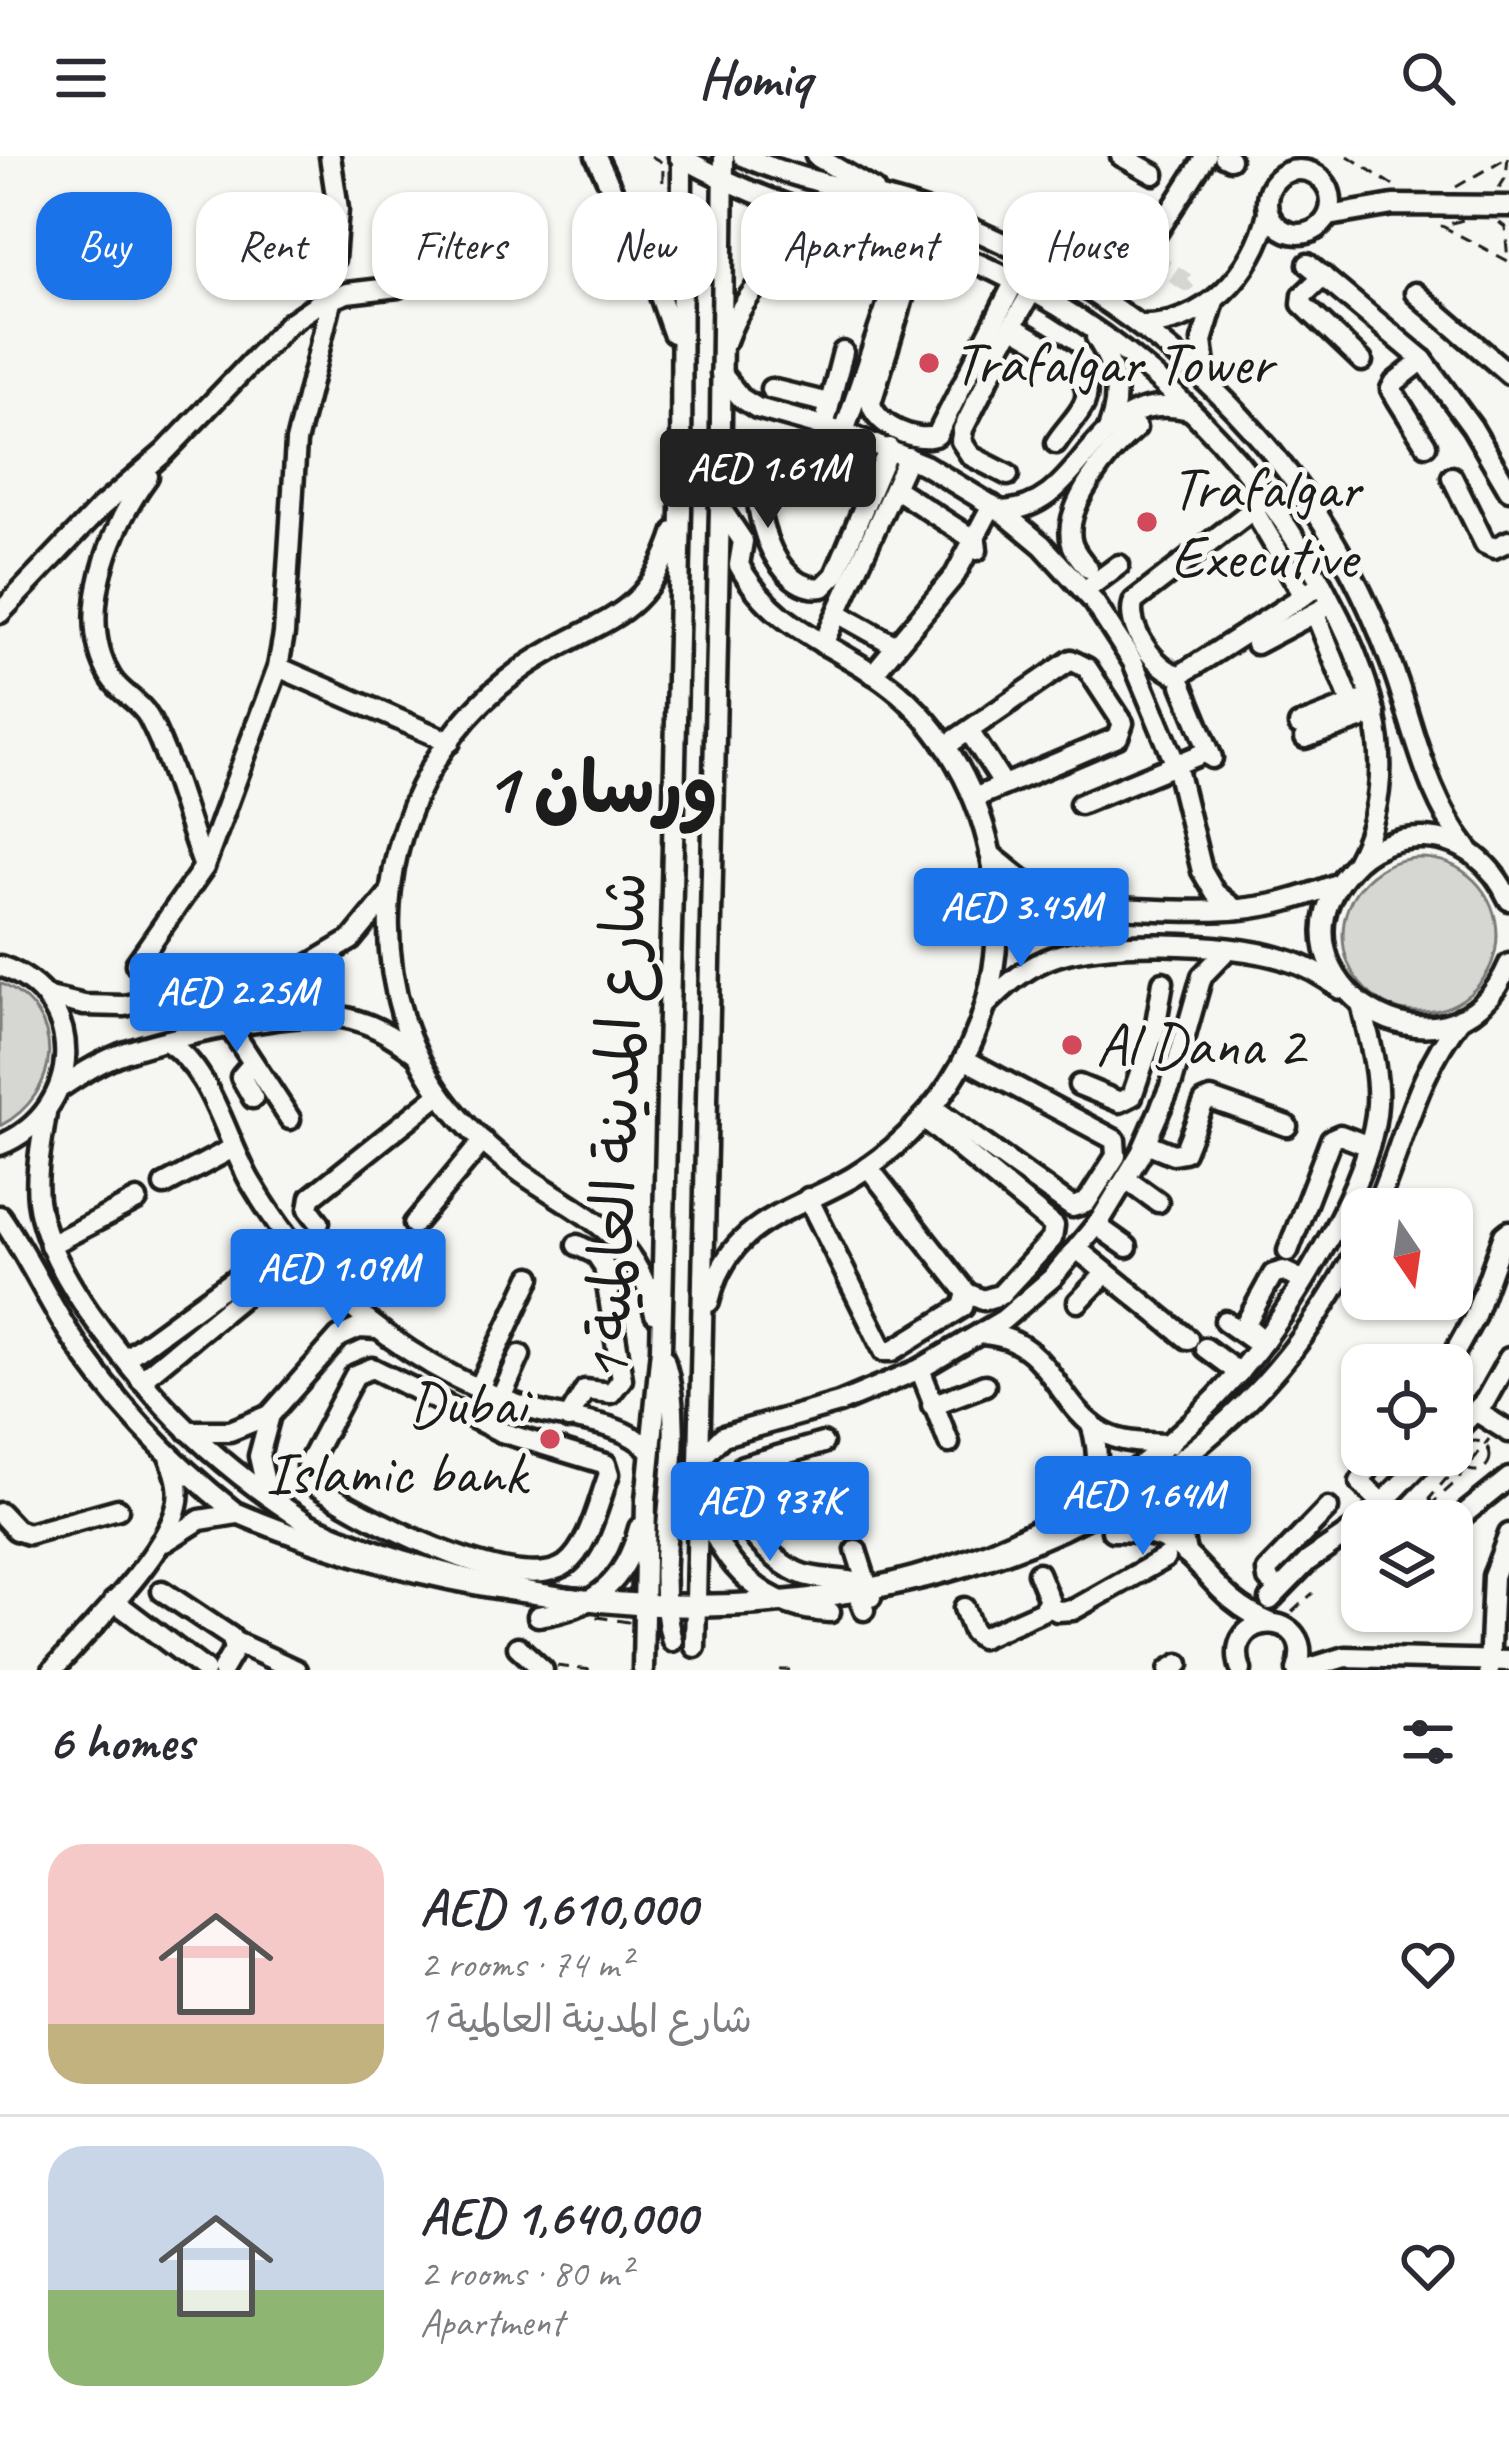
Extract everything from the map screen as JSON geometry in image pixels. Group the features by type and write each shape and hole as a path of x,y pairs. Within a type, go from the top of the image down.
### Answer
{"street":[{"path":"331,156 336,192"},
{"path":"596,156 663,299 679,363"},
{"name":"شارع المدينة العالمية 1","path":"689,1665 695,1636 699,1531 724,156"},
{"path":"742,156 854,192"},
{"path":"816,156 880,192"},
{"path":"1121,156 1154,174"},
{"path":"1169,213 1206,156"},
{"path":"1254,255 1268,212 1268,193 1290,156"},
{"path":"681,157 756,192"},
{"name":"شارع المدينة العالمية 1","path":"642,1666 646,1500 661,1349 681,511 681,157"},
{"path":"1138,325 1173,322 1214,301 1254,255 1315,230 1328,216 1332,207 1329,188 1311,164 1278,177"},
{"path":"1329,188 1394,205"},
{"path":"1328,216 1394,205 1509,206"},
{"path":"1268,212 1279,227 1296,234"},
{"path":"979,232 1022,253 1138,325 1207,382 1276,456 1345,559 1394,672 1426,778 1444,816 1509,900"},
{"path":"1361,361 1302,304 1316,270 1423,361 1509,490"},
{"path":"1415,293 1509,374"},
{"path":"0,613 288,324 329,300"},
{"path":"136,964 204,867 278,667 296,442 332,300"},
{"path":"746,300 721,365 741,398 757,408 889,448 960,483 1042,545 1084,591 1118,637 1156,712 1176,765 1202,871 1215,893 1235,909"},
{"path":"889,448 828,584 812,588 788,574 774,556 758,512 761,474 768,458 782,451 845,468 846,433 898,300"},
{"path":"905,300 871,408 883,422 930,439 1015,300"},
{"path":"975,394 1012,326 1019,300"},
{"path":"802,1624 869,1608 978,1569 1082,1511 1170,1444 1260,1347 1310,1271 1369,1146 1377,1103 1376,1079 1355,1001 1330,965 1326,948 1327,912 1371,831 1380,794 1382,755 1366,705 1321,597 1262,498 1190,410 1143,368 1045,300"},
{"path":"1207,382 1202,341 1214,301"},
{"path":"1012,326 1081,374 1086,399 1061,435 1093,446"},
{"path":"1084,591 1103,570 1071,538 1072,521 1093,446 1109,427 1117,401 1114,374 1090,328"},
{"path":"824,426 843,352"},
{"path":"1000,356 961,435 963,447 1008,475"},
{"path":"1423,361 1391,389 1426,445"},
{"path":"771,389 830,404"},
{"path":"1109,427 1148,408 1190,410"},
{"path":"997,508 1025,508 1081,486 1136,428"},
{"path":"1488,453 1509,441"},
{"path":"164,452 116,531 99,598 97,640 113,681 147,712 204,867"},
{"path":"824,644 908,457"},
{"path":"936,512 978,459"},
{"path":"1452,477 1485,544 1494,548 1509,542"},
{"path":"893,492 936,512 976,541"},
{"path":"859,553 878,508 893,492"},
{"path":"1042,545 1040,521 1047,498"},
{"path":"1209,532 1262,498"},
{"path":"1262,498 1135,601 1130,612 1133,625 1166,671 1180,675 1321,597"},
{"path":"701,1336 711,1294 730,1254 761,1222 868,1167 930,1110 965,1057 987,1004 997,920 990,854 975,802 944,744 899,694 873,674 776,615 748,583 739,565 743,541 720,507"},
{"path":"873,674 955,574 997,508"},
{"path":"681,511 663,561 634,604 521,669 480,705 450,742 411,806 395,849 388,895 393,977 418,1055 440,1094 483,1141 596,1220 627,1249 654,1307 672,1400 666,1604 670,1635 679,1658 689,1665"},
{"path":"940,603 974,560 976,541"},
{"path":"1253,640 1321,597"},
{"path":"839,614 896,646"},
{"path":"944,744 1071,660 1087,668 1123,723 1118,737 975,802"},
{"path":"278,667 450,742"},
{"path":"1080,804 1176,765 1212,756 1184,692 1156,712"},
{"path":"1302,732 1366,705"},
{"path":"944,744 987,708"},
{"path":"969,731 1004,785"},
{"path":"975,802 1029,785"},
{"path":"1356,862 1382,846 1410,838 1441,840 1475,855 1509,882"},
{"path":"990,854 1026,883 1072,903 1235,909 1274,904 1339,883"},
{"path":"45,996 84,1005 124,1006 301,970 351,940 388,895"},
{"path":"987,1004 1024,971 1070,951 1119,946 1265,954 1301,965 1380,1018 1420,1027 1469,1012 1509,989"},
{"path":"699,1460 724,1436 803,1414 917,1370 1024,1305 1077,1250 1126,1179 1169,1088 1202,976 1228,949"},
{"path":"1382,1188 1416,1090 1436,1052 1500,982 1509,964"},
{"path":"0,966 23,976 45,996 59,1020 66,1047 60,1088 46,1113 0,1145"},
{"path":"1079,1085 1124,1101 1132,1096 1155,1029 1163,982"},
{"path":"60,1088 110,1058 166,1041 302,1016 338,1016 373,1025 418,1055"},
{"path":"231,1029 290,1119"},
{"path":"166,1041 195,1067 232,1148 279,1224 336,1293 380,1329 489,1393 568,1420 624,1431 650,1450"},
{"path":"965,1057 1001,1074"},
{"path":"961,1137 1076,1208 1084,1205 1118,1152 1112,1137 965,1057"},
{"path":"253,1063 241,1077 253,1098"},
{"path":"1141,1075 1201,1109"},
{"path":"319,1222 308,1209 311,1196 440,1094"},
{"path":"1146,1143 1173,1154 1184,1152 1206,1100 1214,1099 1287,1126"},
{"path":"868,1167 967,1293 983,1300 1000,1295 1055,1230 930,1110"},
{"path":"46,1113 37,1182 50,1245 141,1380 188,1431 268,1496 366,1558 463,1600"},
{"path":"1310,1271 1278,1248 1331,1138 1340,1135 1369,1146"},
{"path":"414,1224 483,1141"},
{"path":"164,1184 232,1148"},
{"path":"1126,1179 1158,1202"},
{"path":"808,1198 884,1351 892,1352 963,1307 967,1293"},
{"path":"50,1245 137,1200"},
{"path":"0,1216 89,1364 168,1454 237,1514 305,1560"},
{"path":"1096,1225 1127,1247"},
{"path":"1460,1344 1509,1231"},
{"path":"568,1420 582,1392 611,1393 622,1379 607,1274 596,1254 577,1245"},
{"path":"1077,1250 1238,1374"},
{"path":"1260,1347 1245,1325 1273,1274 1310,1271"},
{"path":"1078,1302 1106,1273"},
{"path":"476,1421 531,1277"},
{"path":"1146,1505 1178,1480 1246,1411 1297,1348 1341,1280"},
{"path":"125,1359 237,1289 141,1380"},
{"path":"331,1344 339,1314 336,1293"},
{"path":"1024,1305 1028,1347"},
{"path":"1222,1324 1260,1347"},
{"path":"268,1496 260,1456 270,1415 331,1344 349,1331 380,1329"},
{"path":"982,1334 1006,1337 1028,1347 1090,1424 1123,1440 1170,1444"},
{"path":"489,1393 520,1355"},
{"path":"1505,1426 1474,1415 1509,1358"},
{"path":"366,1369 384,1371 476,1421 608,1467 578,1550 566,1564 539,1572 489,1567 394,1529 306,1478 307,1466 355,1375 366,1369"},
{"path":"917,1370 949,1443"},
{"path":"932,1405 985,1385"},
{"path":"803,1414 818,1445 743,1466 734,1480 736,1500 748,1527 774,1557 802,1575 853,1582 869,1608"},
{"path":"188,1431 230,1431 270,1415"},
{"path":"1082,1511 1094,1488 1098,1462 1090,1424"},
{"path":"53,1670 157,1548 173,1518 177,1475 168,1454"},
{"path":"1364,1476 1360,1482 1379,1500"},
{"path":"1388,1500 1410,1476"},
{"path":"1473,1508 1509,1478"},
{"path":"1178,1480 1178,1516 1186,1552"},
{"path":"698,1487 711,1532 748,1581 771,1597 805,1609 869,1608"},
{"path":"574,1627 518,1616 573,1610 612,1586 629,1561 646,1500"},
{"path":"1328,1508 1269,1568 1274,1595 1341,1538"},
{"path":"0,1513 16,1530 28,1534 118,1509"},
{"path":"157,1548 200,1520 237,1514"},
{"path":"1129,1518 1104,1535 1160,1535 1186,1552 1220,1592 1243,1610 1317,1648 1345,1657 1496,1664 1493,1576 1509,1534"},
{"path":"856,1550 869,1608"},
{"path":"1048,1605 1057,1611 1073,1610 1165,1558"},
{"path":"1016,1583 1056,1562"},
{"path":"1038,1573 1048,1605"},
{"path":"162,1591 233,1641 296,1670"},
{"path":"1220,1592 1238,1645 1240,1670"},
{"path":"114,1601 205,1670"},
{"path":"964,1608 975,1635 984,1638 1048,1605"},
{"path":"1238,1645 1254,1626 1281,1627 1301,1649 1300,1670 1345,1657"},
{"path":"621,1632 719,1634"},
{"path":"222,1670 234,1652 233,1641"},
{"path":"543,1670 508,1644 559,1662"},
{"path":"622,1661 642,1666 689,1665"}],"path":[{"path":"651,156 663,163 663,192"},
{"path":"1348,156 1395,187 1408,189"},
{"path":"1493,192 1508,172 1508,156"},
{"path":"1468,192 1449,191 1508,156"},
{"path":"1480,215 1492,217 1505,227 1508,241 1508,261 1442,226 1480,215"},
{"path":"1473,1461 1505,1426"},
{"path":"1473,1443 1486,1443"},
{"path":"1473,1472 1492,1457 1486,1443"},
{"path":"1436,1500 1462,1476"},
{"path":"1431,1500 1446,1479 1458,1480"},
{"path":"1281,1627 1313,1593"},
{"path":"559,1662 553,1665 591,1670"},
{"path":"779,1670 790,1670"}],"shaded area":[{"path":"1420,858 1449,864 1474,881 1491,906 1497,935 1491,964 1474,989 1449,1006 1420,1012 1391,1006 1366,989 1349,964 1343,935 1349,906 1366,881 1391,864"},
{"path":"0,983 22,996 37,1013 49,1053 36,1094 0,1126"}],"tunnel":[{"path":"1169,271 1186,282 1193,276"}],"place":[{"name":"Trafalgar Tower","path":"929,363"},
{"name":"Trafalgar Executive","path":"1147,522"},
{"name":"Al Dana 2","path":"1072,1045"},
{"name":"Dubai Islamic bank","path":"550,1439"}],"district":[{"name":"ورسان 1","path":"601,788"}]}
